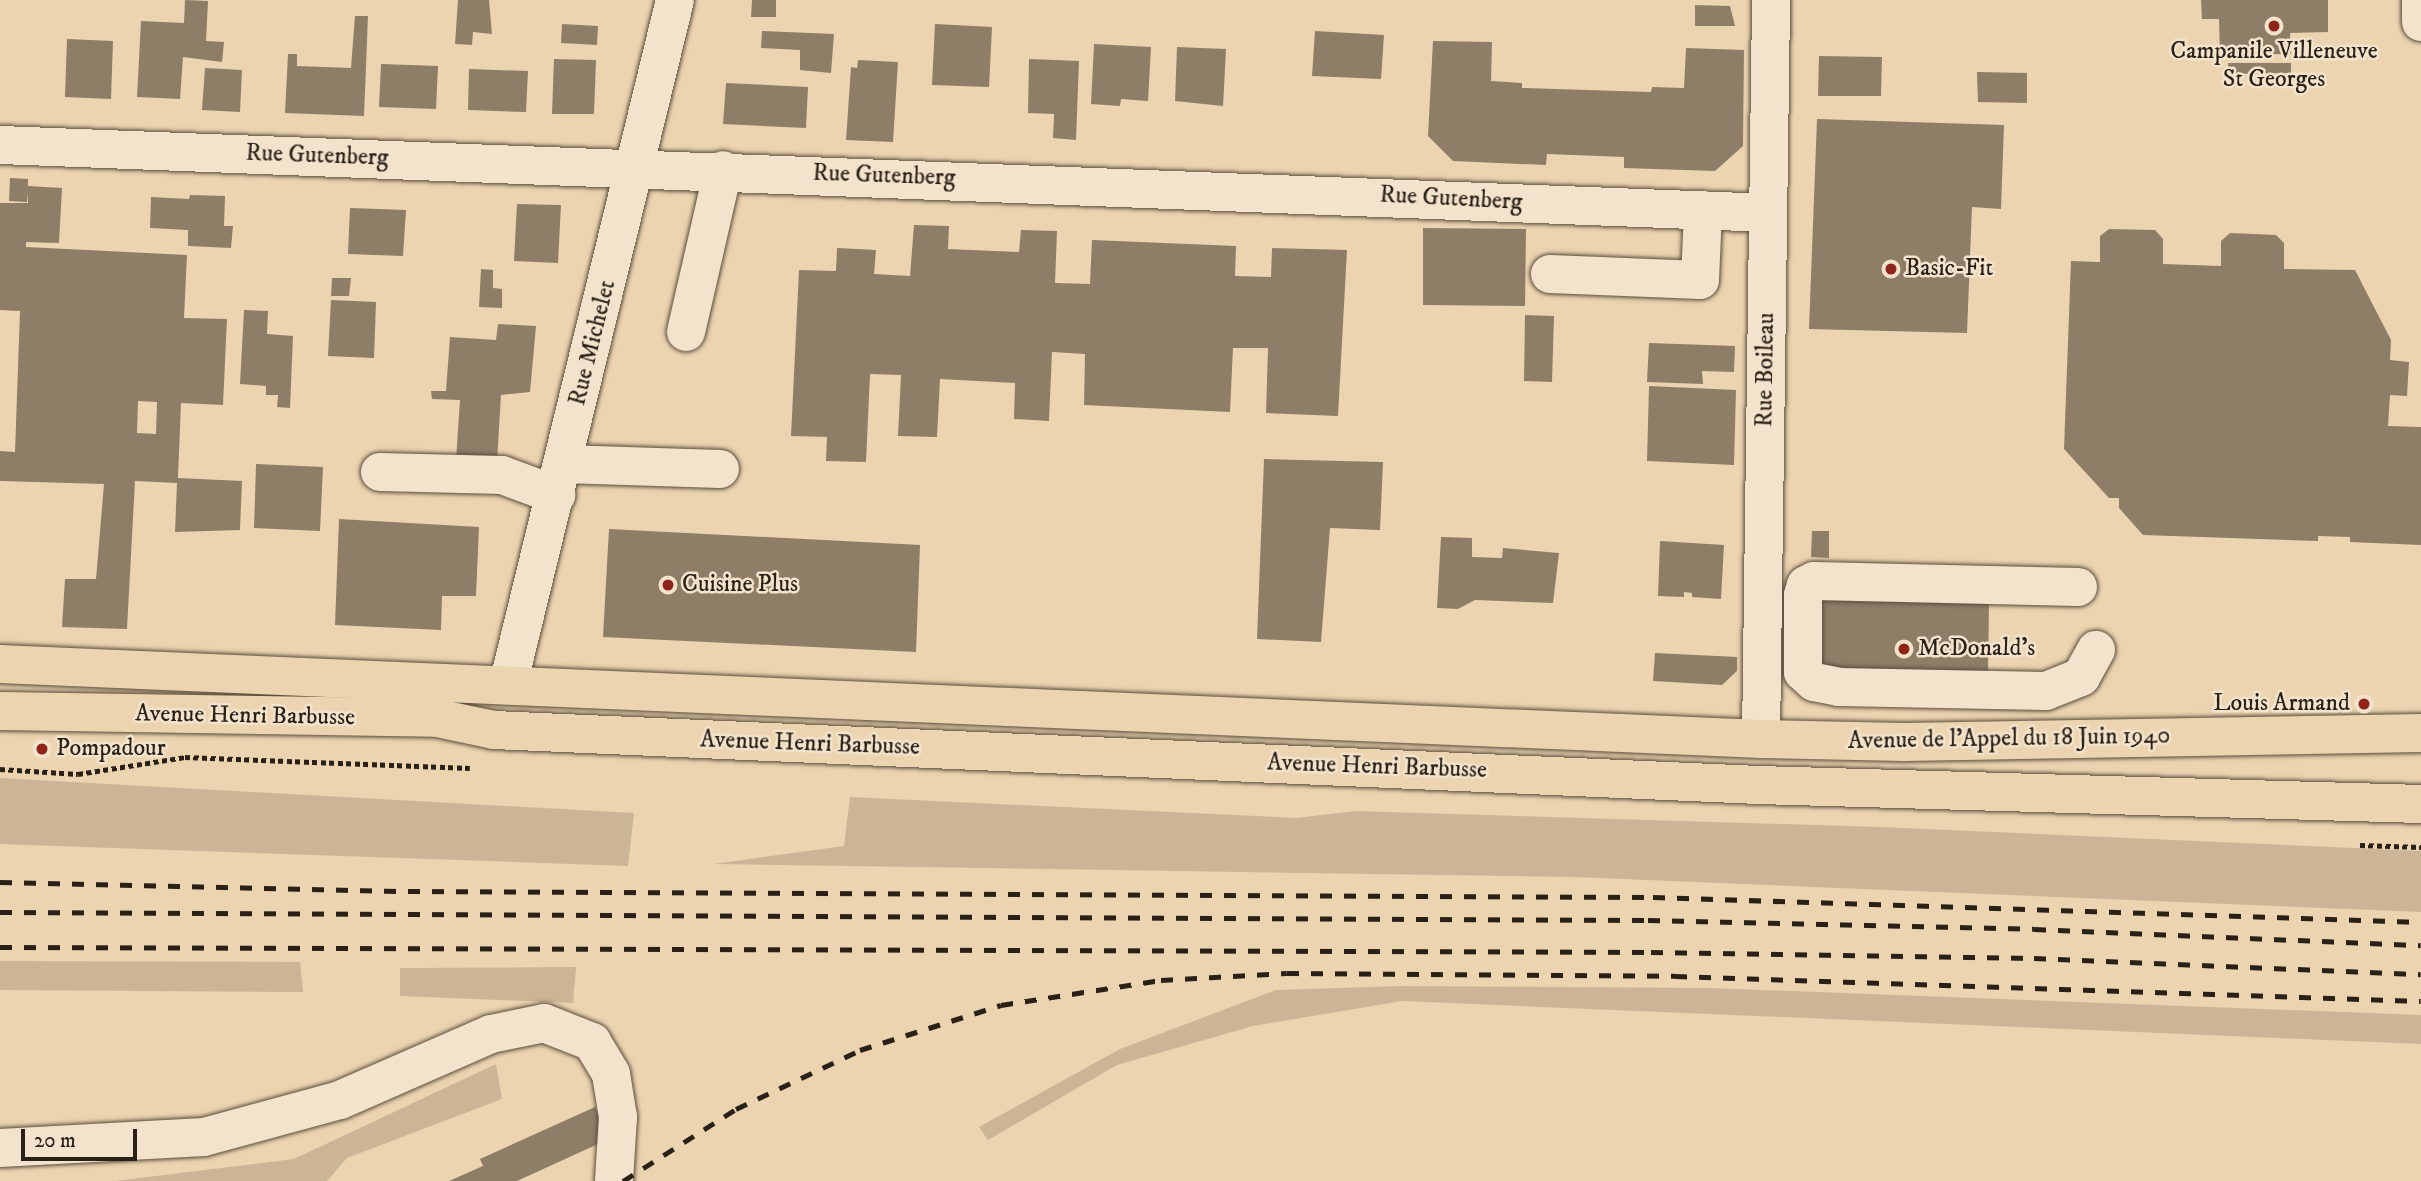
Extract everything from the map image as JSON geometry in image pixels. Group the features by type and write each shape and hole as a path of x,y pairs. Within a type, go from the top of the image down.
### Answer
{"main road":[{"name":"Avenue Henri Barbusse","path":"0,664 1596,734"},
{"path":"437,718 495,701 509,685"},
{"name":"Avenue Henri Barbusse","path":"0,711 437,718 494,730 1622,778"},
{"name":"Avenue de l'Appel du 18 Juin 1940","path":"1596,734 1904,742 2421,733"},
{"name":"Avenue de l'Appel du 18 Juin 1940","path":"1622,778 2421,804"}],"street":[{"name":"Rue Michelet","path":"509,685 676,0"},
{"name":"Rue Boileau","path":"1761,739 1771,0"},
{"path":"2421,0 2421,22"},
{"name":"Rue Gutenberg","path":"0,145 723,170 1768,213"},
{"path":"686,332 723,170"},
{"path":"1550,274 1700,280 1703,210"},
{"path":"380,472 560,479 720,469"},
{"path":"2078,587 1814,581 1806,585 1803,595 1803,672 1814,682 1839,687 2046,691 2081,677 2096,650"},
{"path":"0,1148 204,1137 340,1100 491,1034 544,1023 592,1042 611,1074 618,1117 614,1181"}],"shaded area":[{"path":"0,778 634,813 628,866 0,844"},
{"path":"850,797 1297,818 1355,811 1881,827 2421,851 2421,912 1575,877 714,864 844,846"},
{"path":"0,961 300,962 303,992 0,990"},
{"path":"576,967 573,1003 400,996 400,968"},
{"path":"1400,986 1710,988 2421,1015 2421,1044 1402,1001 1253,1026 1117,1065 988,1140 979,1127 1120,1049 1276,990"},
{"path":"496,1064 502,1099 347,1158 327,1181 115,1181 294,1159"}],"building":[{"path":"185,0 208,1 206,41 224,42 222,62 183,57 180,99 137,97 141,21 184,23"},
{"path":"458,0 489,0 492,34 473,32 472,45 455,44"},
{"path":"752,0 776,0 776,17 751,17"},
{"name":"Campanile Villeneuve St Georges","path":"2201,0 2328,0 2328,32 2290,33 2291,54 2220,55 2219,19 2202,19"},
{"path":"1695,5 1730,6 1735,26 1695,26"},
{"path":"355,16 368,16 364,116 285,113 288,54 297,54 297,66 351,68"},
{"path":"562,24 598,26 597,45 561,43"},
{"path":"935,24 992,27 989,87 932,85"},
{"path":"762,31 834,34 831,73 800,70 800,50 761,48"},
{"path":"1315,31 1384,35 1381,79 1312,76"},
{"path":"67,39 113,41 111,99 65,97"},
{"path":"1433,41 1492,42 1491,81 1522,83 1522,88 1651,92 1652,87 1684,88 1686,48 1744,50 1743,146 1715,171 1624,168 1624,157 1547,154 1546,165 1453,161 1428,136"},
{"path":"1094,44 1151,47 1148,101 1121,99 1120,106 1091,104"},
{"path":"1177,47 1226,49 1223,106 1175,101"},
{"path":"1819,56 1882,57 1881,96 1818,96"},
{"path":"554,59 596,60 594,114 552,114"},
{"path":"1029,59 1079,61 1076,140 1053,138 1054,114 1028,113"},
{"path":"858,60 898,62 893,142 846,140 851,67 857,68"},
{"path":"2228,63 2291,63 2291,73 2229,74"},
{"path":"381,64 438,66 436,109 379,107"},
{"path":"205,68 242,70 240,112 202,110"},
{"path":"469,69 528,71 526,112 468,110"},
{"path":"1977,72 2027,73 2027,103 1978,102"},
{"path":"726,83 808,87 806,128 723,124"},
{"name":"Basic-Fit","path":"1817,119 2004,125 2001,209 1972,207 1967,333 1809,329"},
{"path":"10,178 28,179 28,186 62,188 59,243 26,242 26,247 187,255 184,318 227,319 223,405 181,403 178,478 242,481 240,530 175,532 177,483 135,481 127,629 62,627 65,579 96,579 104,484 0,481 0,451 15,452 20,311 0,310 0,203 28,203 28,193 27,202 9,201","holes":["138,401 157,402 156,434 137,433"]},
{"path":"190,195 225,196 224,226 233,226 231,248 188,246 188,230 150,228 151,197 189,199"},
{"path":"517,204 561,205 558,263 514,261"},
{"path":"350,208 406,210 403,256 348,254"},
{"path":"914,225 949,226 948,249 1019,252 1021,230 1057,231 1055,283 1090,284 1092,240 1236,246 1235,276 1271,277 1272,248 1347,250 1338,416 1266,413 1268,348 1233,348 1230,412 1084,405 1085,354 1052,352 1049,421 1014,419 1015,383 940,379 937,437 898,436 901,375 870,374 866,462 826,461 827,437 791,436 799,270 836,271 837,248 876,250 874,274 910,276"},
{"path":"1423,228 1526,229 1525,306 1423,305"},
{"path":"2109,229 2155,230 2163,239 2163,264 2221,266 2221,241 2230,233 2276,235 2284,243 2284,269 2355,270 2391,340 2390,360 2409,362 2407,396 2390,395 2388,426 2421,427 2421,545 2350,542 2350,537 2318,536 2318,541 2143,535 2119,508 2119,498 2109,498 2064,449 2071,261 2100,262 2100,236"},
{"path":"481,269 493,270 493,288 502,289 502,308 479,307"},
{"path":"332,278 351,278 349,296 331,296"},
{"path":"331,300 376,302 374,358 328,356"},
{"path":"244,310 268,311 267,334 293,336 290,408 277,407 278,395 266,395 266,386 240,384"},
{"path":"1525,315 1554,316 1552,382 1524,381"},
{"path":"498,324 536,326 530,392 501,395 497,462 456,460 460,400 432,399 431,391 446,391 450,337 496,340"},
{"path":"1649,343 1735,346 1734,372 1702,371 1703,384 1647,382"},
{"path":"1649,386 1736,390 1734,465 1647,461"},
{"path":"1264,459 1383,462 1380,530 1330,528 1321,642 1257,639"},
{"path":"256,464 323,467 320,531 254,528"},
{"path":"339,519 479,527 476,596 442,596 441,630 335,625"},
{"path":"609,529 920,545 916,652 603,637"},
{"path":"1812,531 1829,531 1829,558 1811,557"},
{"path":"1441,537 1472,538 1472,557 1502,558 1503,548 1559,553 1553,603 1475,600 1458,609 1437,608"},
{"path":"1660,541 1724,545 1721,599 1692,597 1692,593 1684,592 1684,597 1658,596"},
{"name":"McDonald's","path":"1820,599 1989,602 1988,673 1819,670"},
{"path":"1655,653 1737,657 1737,671 1722,685 1653,681"},
{"path":"595,1107 609,1139 517,1181 449,1181 483,1166 480,1159"}],"railway":[{"path":"0,882 408,891 1653,897 2421,922"},
{"path":"0,912 1648,920 2034,929 2421,945"},
{"path":"0,947 1651,952 2034,958 2421,974"},
{"path":"623,1181 736,1109 860,1050 1001,1005 1161,980 1287,973 1675,976 2421,1001"}],"place":[{"name":"Campanile Villeneuve St Georges","path":"2274,26"},
{"name":"Basic-Fit","path":"1891,269"},
{"name":"Cuisine Plus","path":"668,585"},
{"name":"McDonald's","path":"1904,649"},
{"name":"Louis Armand","path":"2364,704"},
{"name":"Pompadour","path":"42,749"}]}
